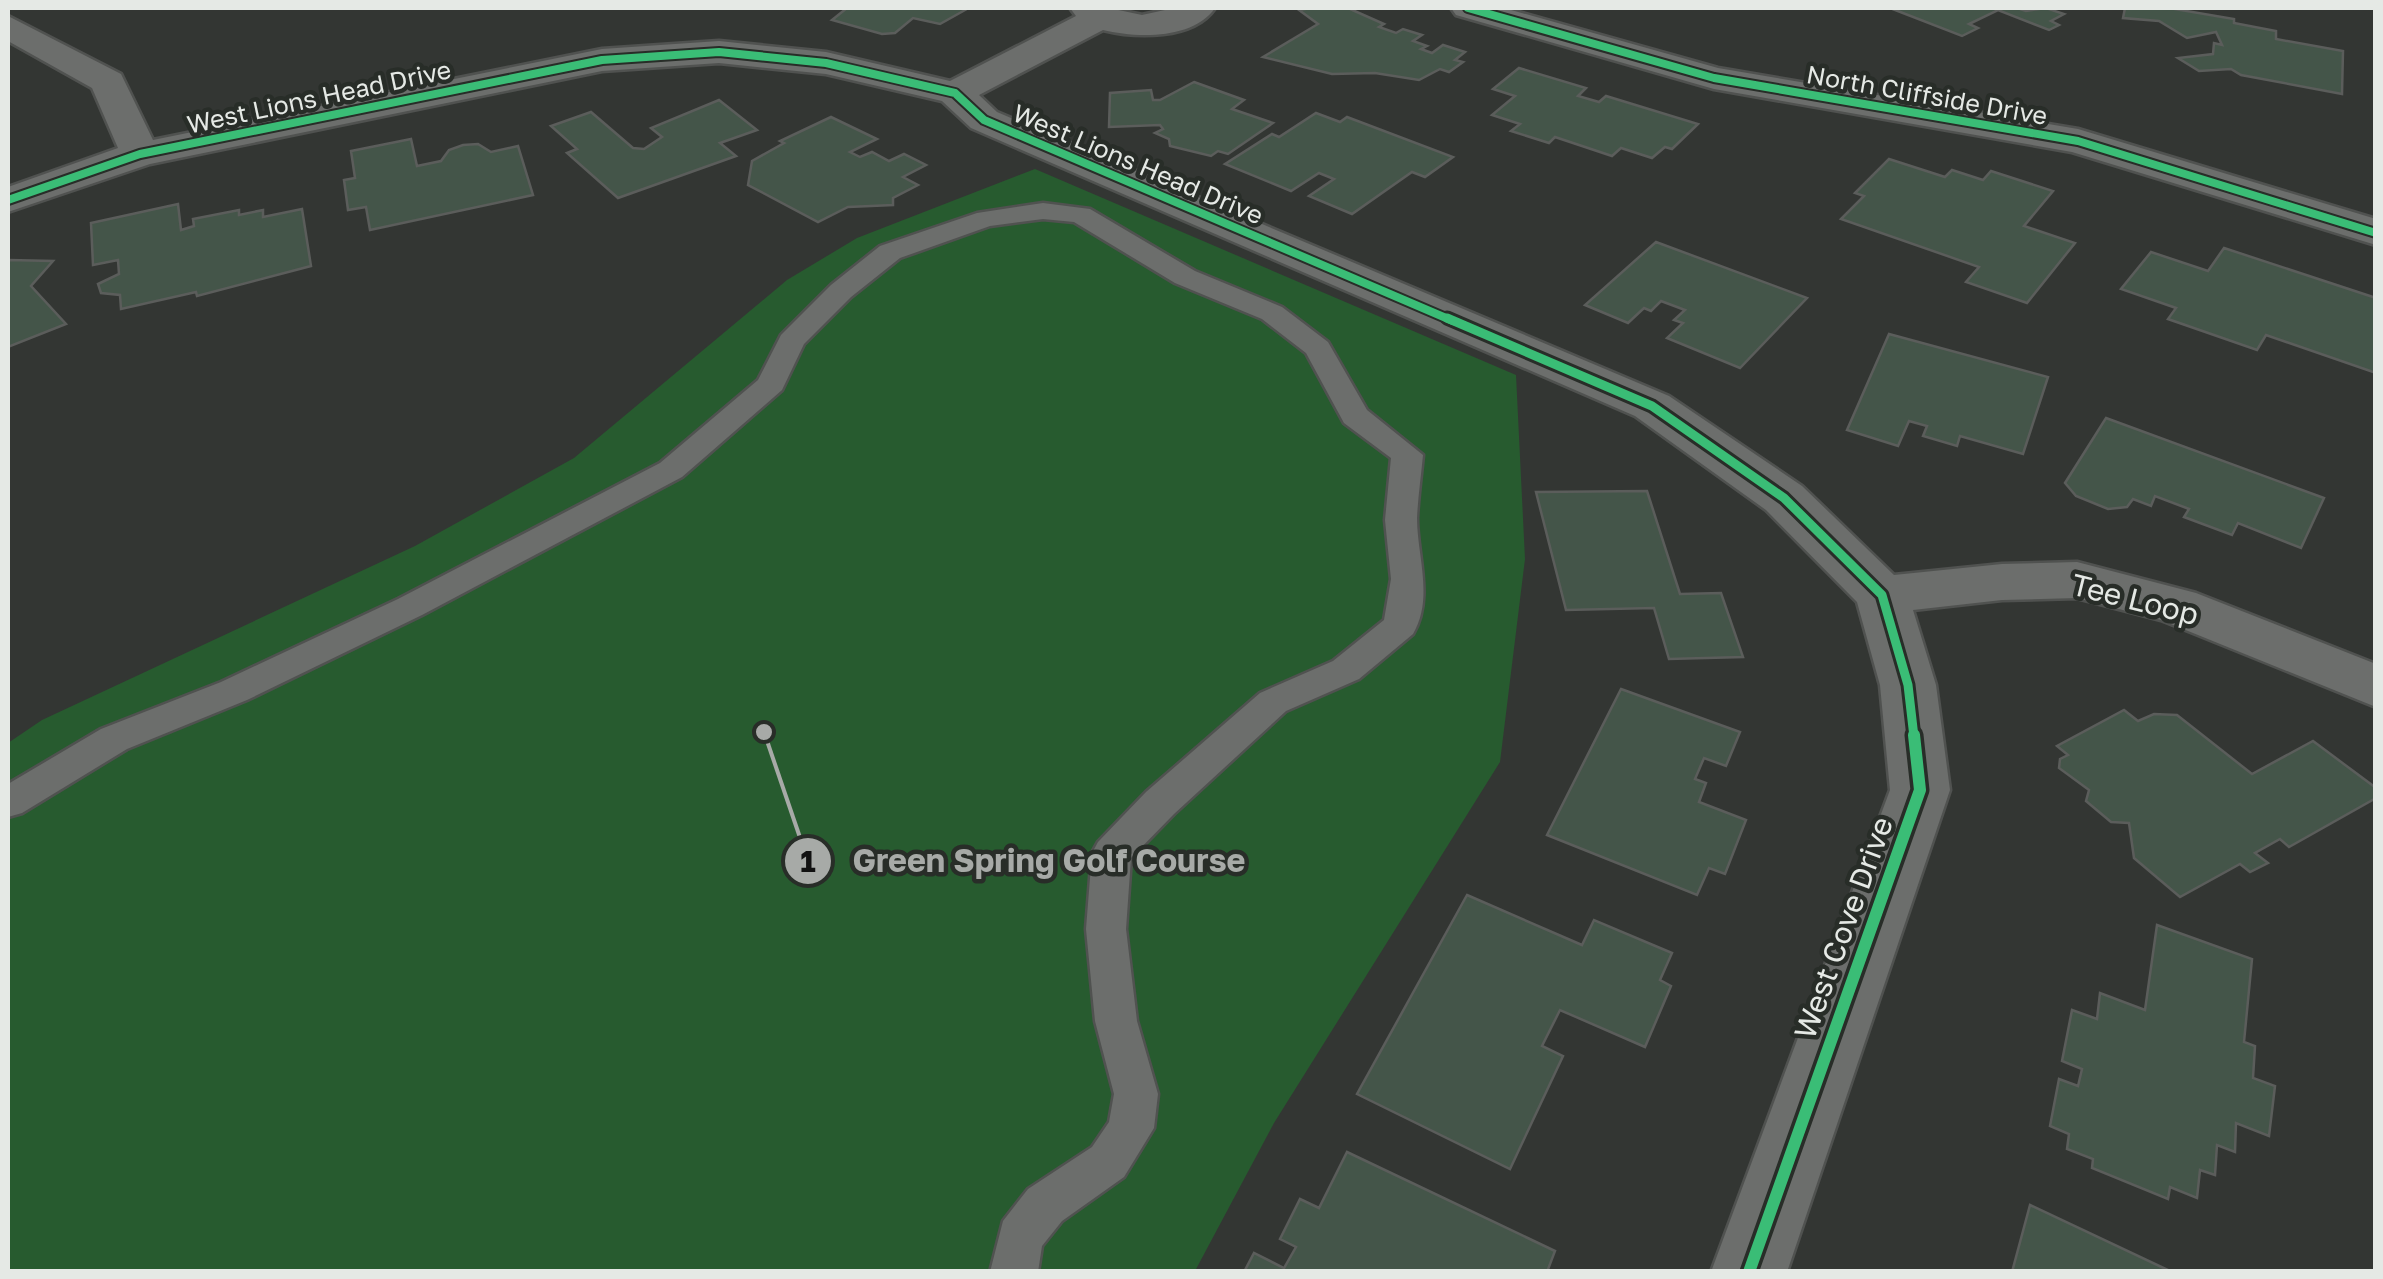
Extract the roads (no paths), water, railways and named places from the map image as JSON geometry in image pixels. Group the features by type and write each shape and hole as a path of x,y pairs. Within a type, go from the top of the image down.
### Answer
{"street":[{"path":"955,93 1094,12 1147,24 1186,16 1198,8"},
{"name":"North Cliffside Drive","path":"1468,8 1714,78 2078,140 2376,233"},
{"path":"8,26 108,82 140,154"},
{"name":"West Lions Head Drive","path":"8,200 140,154 602,60 720,52 826,64 955,93 984,120 1652,406 1784,498 1882,594"},
{"name":"Tee Loop","path":"1882,594 2002,582 2076,580 2177,606 2376,688"},
{"name":"West Cove Drive","path":"1748,1272 1920,790 1908,685 1882,594"}],"lane":[{"path":"8,802 114,740 234,691 392,616 671,470 771,384 792,341 841,292 890,252 986,219 1042,211 1081,215 1185,278 1272,313 1318,348 1355,416 1407,455 1401,520 1408,579 1401,625 1346,670 1273,702 1160,803 1112,853 1106,930 1116,1020 1136,1094 1131,1128 1108,1162 1045,1205 1020,1237 1014,1272"}],"place":[{"name":"Green Spring Golf Course","path":"764,732"}]}
